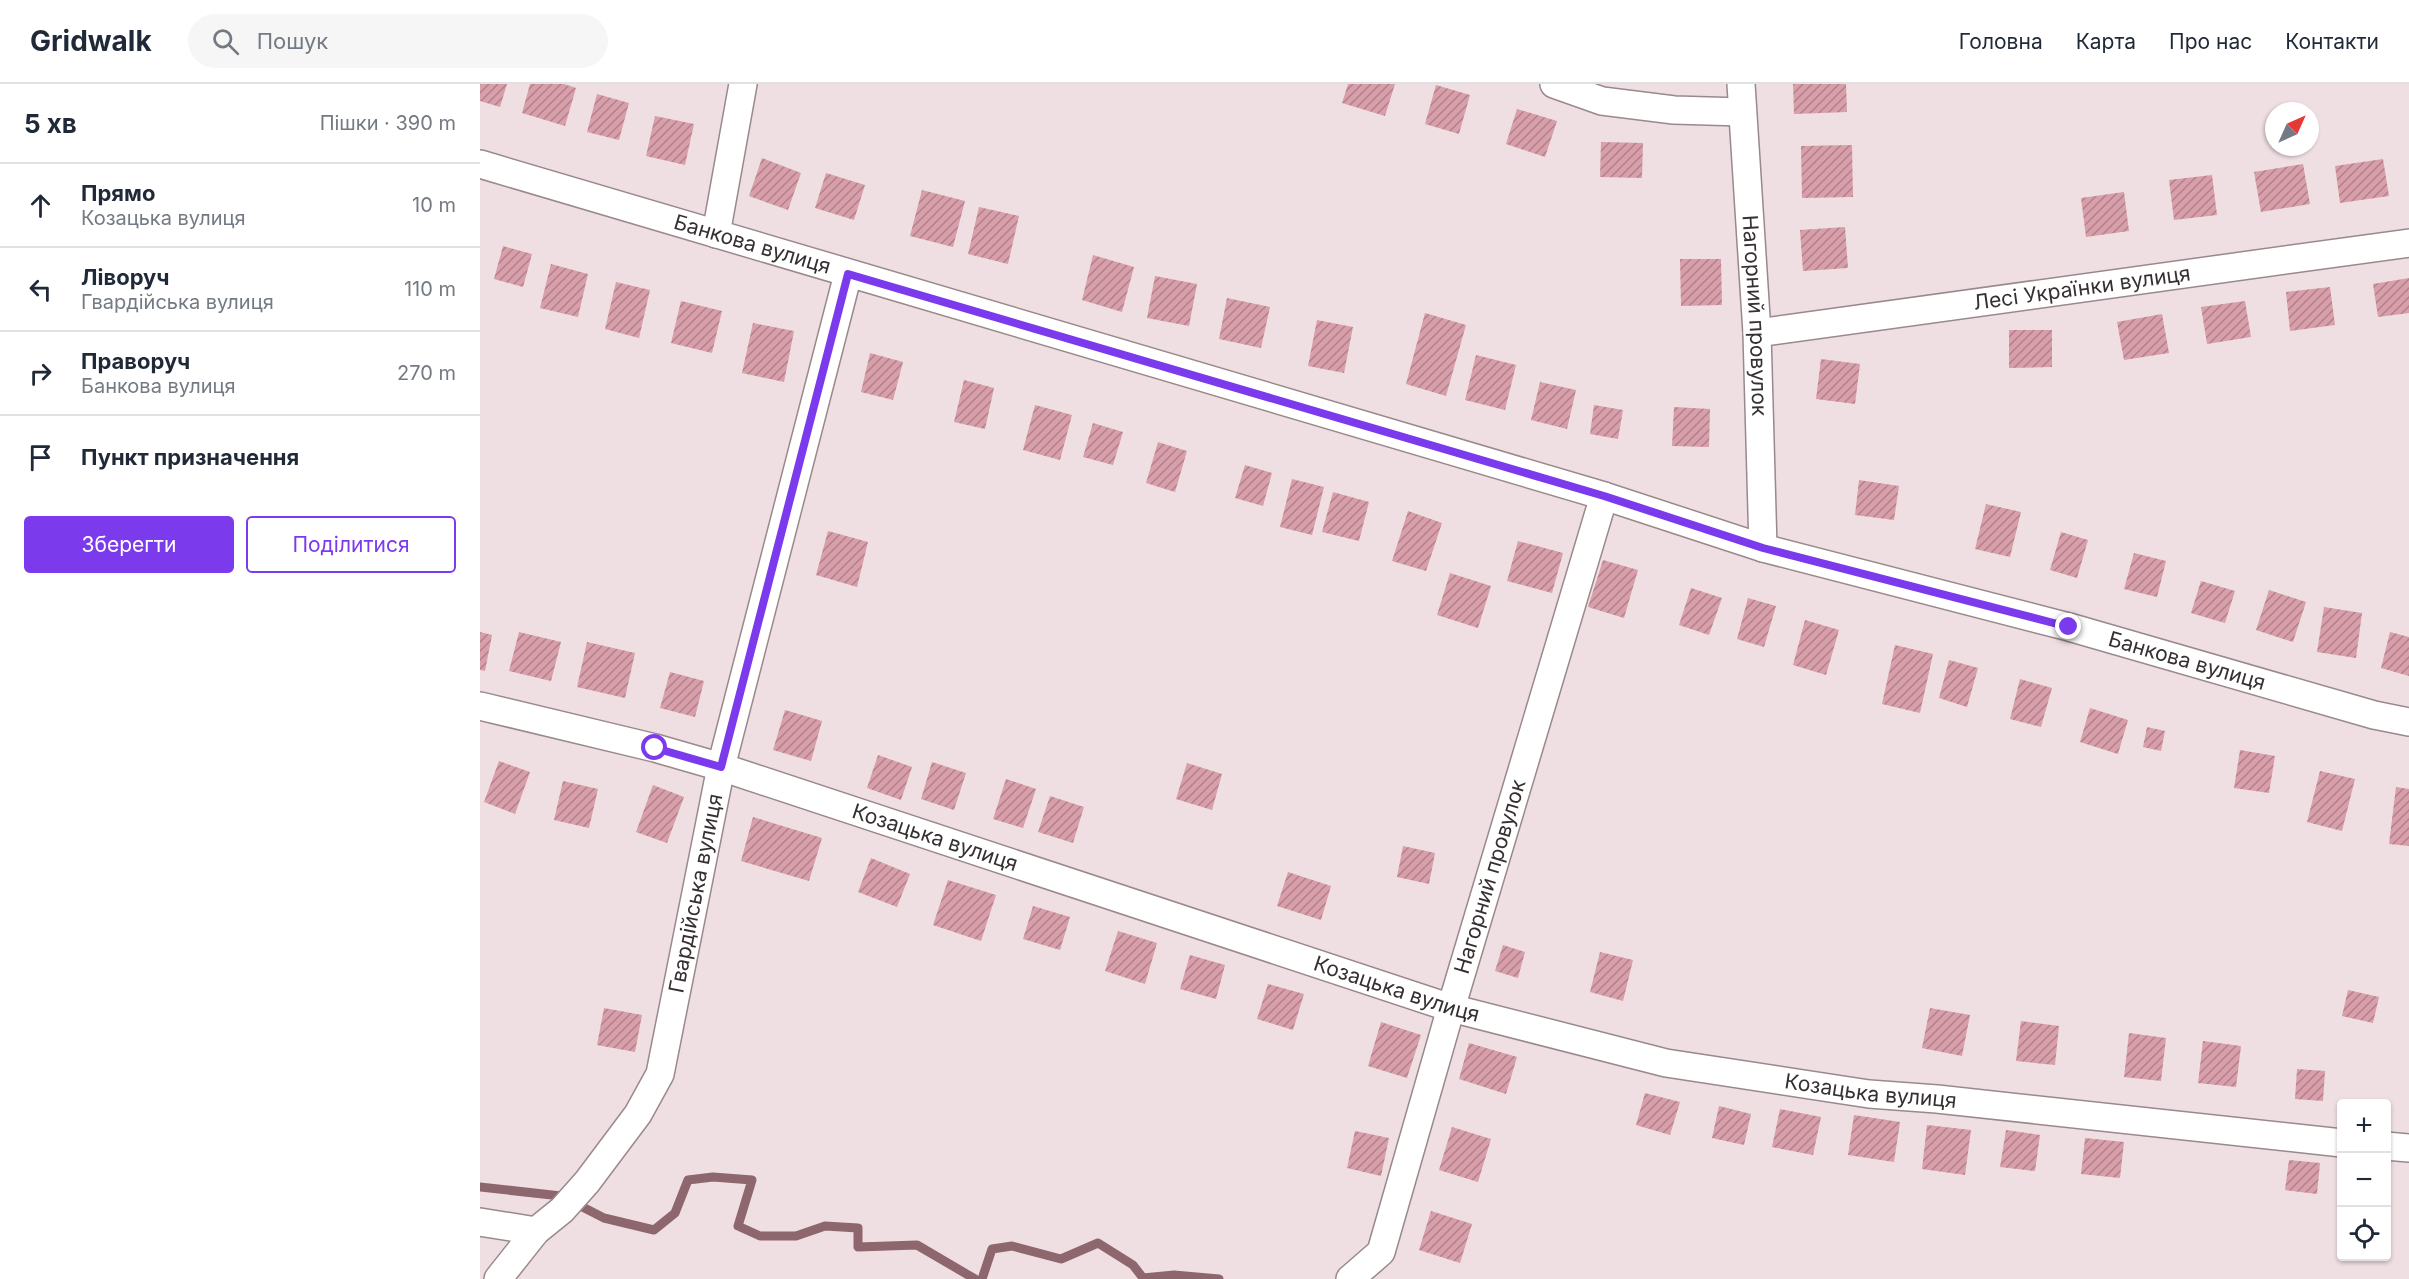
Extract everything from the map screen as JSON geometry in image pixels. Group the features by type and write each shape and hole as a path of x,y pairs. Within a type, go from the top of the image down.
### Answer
{"street":[{"path":"716,234 743,84"},
{"path":"1554,84 1602,101 1674,111 1742,112"},
{"name":"Нагорний провулок","path":"1741,84 1757,333 1763,548"},
{"name":"Банкова вулиця","path":"480,164 1604,496 1763,548 2069,627 2374,715 2409,722"},
{"name":"Лесі Українки вулиця","path":"1757,333 2409,243"},
{"name":"Гвардійська вулиця","path":"536,1231 562,1210 586,1182 639,1113 660,1074 721,767 848,274"},
{"name":"Нагорний провулок","path":"1350,1279 1381,1252 1451,1008 1604,496"},
{"name":"Козацька вулиця","path":"480,706 655,748 721,767 1451,1008 1666,1063 1869,1094 1937,1099 2337,1142"},
{"path":"2391,1146 2409,1148"},
{"path":"480,1222 536,1231 498,1279"}],"building":[{"path":"480,84 507,84 500,107 480,101"},
{"path":"530,84 564,84 576,88 565,126 522,113"},
{"path":"1348,84 1395,84 1385,116 1342,103"},
{"path":"1793,84 1846,84 1847,112 1794,114"},
{"path":"1436,85 1470,95 1459,134 1425,124"},
{"path":"597,94 629,103 619,140 587,132"},
{"path":"1517,109 1557,121 1545,157 1506,144"},
{"path":"655,116 694,124 685,165 646,156"},
{"path":"1601,142 1643,143 1642,178 1600,177"},
{"path":"1852,145 1853,197 1802,198 1801,146"},
{"path":"762,158 801,173 788,210 749,196"},
{"path":"2383,159 2389,196 2340,203 2335,166"},
{"path":"2303,164 2310,204 2261,212 2254,172"},
{"path":"826,173 865,185 854,220 815,208"},
{"path":"2212,175 2217,215 2174,220 2169,180"},
{"path":"922,190 965,201 953,247 910,236"},
{"path":"2124,192 2129,231 2086,237 2081,198"},
{"path":"979,207 1019,216 1008,264 968,254"},
{"path":"1845,227 1848,268 1803,271 1800,230"},
{"path":"503,246 532,254 523,287 494,279"},
{"path":"1093,255 1134,267 1122,312 1082,300"},
{"path":"1680,259 1721,259 1722,305 1681,306"},
{"path":"551,264 588,274 578,317 540,308"},
{"path":"1155,276 1197,284 1189,326 1147,318"},
{"path":"2409,278 2409,313 2378,317 2373,284"},
{"path":"616,282 650,290 639,338 605,329"},
{"path":"2330,287 2335,325 2290,331 2286,292"},
{"path":"1227,298 1270,307 1261,348 1219,339"},
{"path":"681,301 722,311 712,353 671,343"},
{"path":"2245,301 2251,337 2207,344 2201,307"},
{"path":"1425,313 1466,325 1446,396 1406,384"},
{"path":"2162,314 2169,353 2124,360 2117,322"},
{"path":"1317,320 1353,327 1344,373 1308,366"},
{"path":"753,323 794,331 784,382 742,373"},
{"path":"2009,330 2052,330 2052,367 2009,368"},
{"path":"870,353 903,362 893,400 861,392"},
{"path":"1476,355 1516,365 1505,410 1465,400"},
{"path":"1821,359 1860,364 1855,404 1816,399"},
{"path":"964,380 994,388 985,429 954,422"},
{"path":"1540,382 1576,390 1567,429 1531,420"},
{"path":"1035,405 1072,415 1060,460 1023,450"},
{"path":"1594,405 1623,410 1618,439 1590,434"},
{"path":"1674,407 1710,409 1709,447 1672,446"},
{"path":"1093,423 1123,432 1113,465 1083,457"},
{"path":"1158,442 1187,451 1175,492 1146,483"},
{"path":"1245,465 1272,473 1263,506 1235,498"},
{"path":"1292,479 1324,487 1312,535 1280,527"},
{"path":"1859,480 1899,486 1894,520 1855,515"},
{"path":"1333,492 1369,502 1359,541 1322,532"},
{"path":"1986,504 2021,512 2010,557 1975,549"},
{"path":"1408,511 1442,523 1426,571 1392,561"},
{"path":"828,531 868,542 857,587 816,575"},
{"path":"2061,532 2088,540 2077,578 2050,570"},
{"path":"1518,541 1563,553 1552,593 1507,581"},
{"path":"2134,553 2166,561 2157,597 2124,589"},
{"path":"1603,560 1638,570 1624,618 1588,607"},
{"path":"1450,573 1491,586 1478,628 1437,615"},
{"path":"2201,581 2235,591 2225,623 2191,613"},
{"path":"1691,588 1722,598 1709,635 1679,625"},
{"path":"2269,590 2306,602 2293,642 2256,630"},
{"path":"1748,598 1776,606 1764,647 1737,639"},
{"path":"2324,607 2362,613 2356,658 2317,652"},
{"path":"1805,620 1839,630 1826,675 1793,665"},
{"path":"480,632 492,635 485,671 480,670"},
{"path":"519,632 561,642 551,681 509,671"},
{"path":"2390,632 2409,637 2409,676 2381,668"},
{"path":"587,642 635,653 625,698 577,687"},
{"path":"1895,645 1933,654 1920,713 1882,704"},
{"path":"1949,660 1978,668 1967,707 1939,698"},
{"path":"670,672 704,681 695,717 660,708"},
{"path":"2020,679 2052,688 2041,727 2010,719"},
{"path":"2090,708 2128,720 2118,754 2080,742"},
{"path":"785,710 822,721 811,761 773,750"},
{"path":"2147,727 2165,731 2161,751 2143,747"},
{"path":"2240,750 2275,756 2269,793 2234,788"},
{"path":"878,755 912,767 901,800 867,788"},
{"path":"499,761 530,772 515,814 484,802"},
{"path":"932,762 966,773 954,810 921,799"},
{"path":"1187,763 1222,774 1212,810 1176,799"},
{"path":"2320,771 2355,779 2342,831 2307,822"},
{"path":"1006,779 1036,789 1023,828 993,819"},
{"path":"563,781 598,789 589,828 554,820"},
{"path":"653,785 684,797 667,843 636,832"},
{"path":"2396,787 2409,789 2409,846 2389,844"},
{"path":"1050,796 1084,807 1073,843 1038,832"},
{"path":"753,817 822,838 809,881 741,861"},
{"path":"1403,846 1435,853 1429,884 1397,877"},
{"path":"871,858 910,874 897,907 858,892"},
{"path":"1288,872 1331,886 1321,920 1277,906"},
{"path":"948,880 996,895 981,941 933,925"},
{"path":"1033,906 1070,917 1060,950 1023,939"},
{"path":"1118,931 1157,943 1145,984 1105,971"},
{"path":"1503,945 1525,952 1518,978 1495,971"},
{"path":"1600,952 1633,960 1623,1001 1590,992"},
{"path":"1190,955 1225,965 1216,999 1180,989"},
{"path":"1268,984 1304,994 1293,1030 1257,1019"},
{"path":"2348,990 2379,997 2373,1023 2342,1016"},
{"path":"604,1008 642,1015 635,1052 597,1045"},
{"path":"1930,1008 1970,1015 1962,1056 1922,1048"},
{"path":"2021,1021 2059,1026 2055,1065 2016,1061"},
{"path":"1381,1022 1421,1035 1407,1078 1368,1066"},
{"path":"2129,1033 2166,1038 2161,1081 2124,1077"},
{"path":"2203,1041 2241,1046 2236,1087 2198,1083"},
{"path":"1469,1043 1517,1057 1506,1094 1459,1079"},
{"path":"2297,1069 2325,1071 2323,1101 2295,1099"},
{"path":"1645,1093 1680,1102 1670,1135 1636,1125"},
{"path":"1719,1106 1751,1114 1744,1145 1712,1138"},
{"path":"1780,1109 1821,1117 1813,1155 1772,1147"},
{"path":"1854,1115 1900,1122 1894,1162 1848,1155"},
{"path":"1927,1125 1971,1130 1965,1175 1922,1169"},
{"path":"1452,1127 1491,1139 1478,1182 1439,1170"},
{"path":"2006,1130 2040,1135 2035,1171 2000,1167"},
{"path":"1355,1131 1389,1138 1381,1176 1347,1168"},
{"path":"2085,1138 2124,1142 2120,1178 2081,1174"},
{"path":"2289,1160 2320,1163 2317,1194 2285,1190"},
{"path":"1431,1211 1472,1224 1460,1263 1419,1250"}],"waterway":[{"path":"480,1187 561,1196 604,1218 654,1230 675,1213 688,1180 713,1177 752,1180 738,1226 760,1236 796,1236 825,1226 858,1228 858,1247 917,1245 975,1279"},
{"path":"982,1279 992,1249 1012,1246 1061,1259 1098,1243 1133,1265 1143,1278 1174,1275 1219,1279"}],"route":[{"path":"655,748 721,767 848,274 1604,496 1763,548 2069,627"}]}
